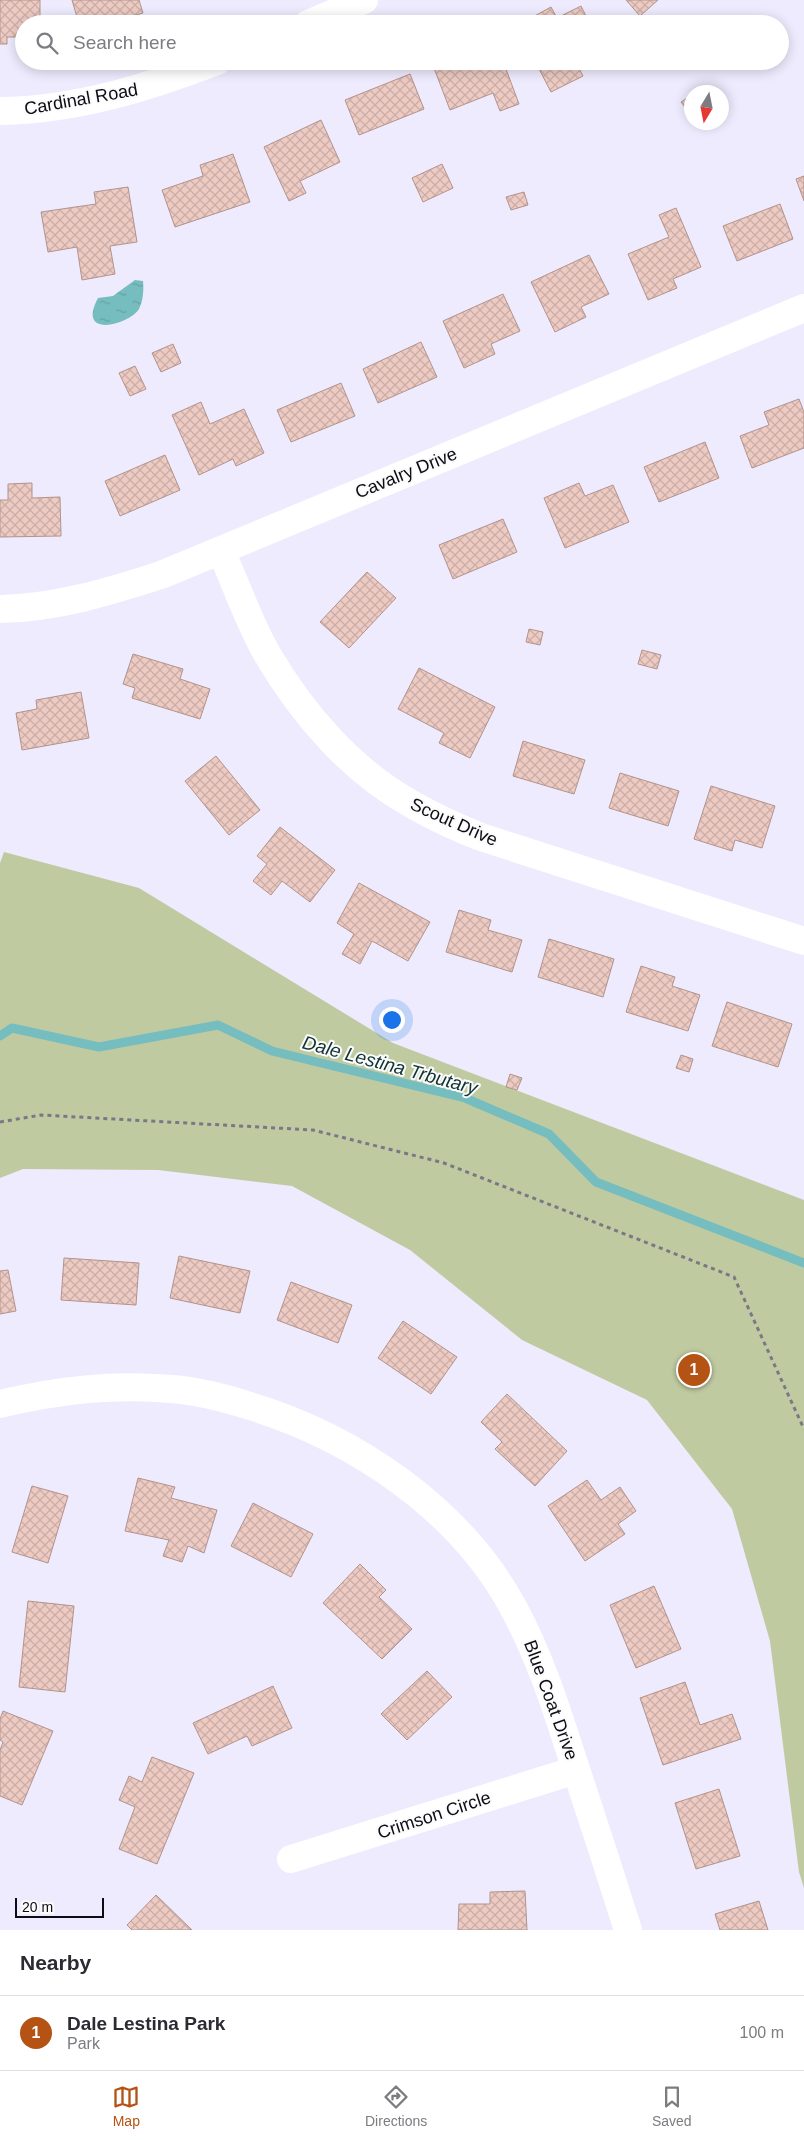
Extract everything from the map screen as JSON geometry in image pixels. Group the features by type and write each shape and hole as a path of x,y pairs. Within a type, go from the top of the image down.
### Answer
{"street":[{"path":"329,15 364,0"},
{"name":"Cardinal Road","path":"0,111 48,108 115,96 194,70"},
{"name":"Cavalry Drive","path":"0,609 51,605 101,594 161,575 804,308"},
{"name":"Scout Drive","path":"221,551 265,650 284,682 303,708 353,762 406,801 444,821 481,837 804,940"},
{"name":"Blue Coat Drive","path":"0,1404 78,1389 124,1386 175,1389 226,1398 281,1415 329,1436 370,1459 423,1500 456,1530 489,1570 512,1605 540,1661 628,1930"},
{"name":"Crimson Circle","path":"292,1859 576,1770"}],"path":[{"path":"0,1122 40,1115 313,1130 444,1163 734,1276 804,1430"}],"shaded area":[{"path":"4,852 139,888 393,1043 804,1200 804,1888 799,1872 770,1641 732,1509 647,1400 522,1340 410,1250 292,1186 158,1170 23,1169 0,1178 0,863"}],"water":[{"path":"135,280 143,281 142,299 139,309 125,320 106,325 99,324 94,319 93,311 98,298 113,296"}],"building":[{"path":"0,0 40,0 40,15 15,15 15,37 7,37 7,44 0,44"},
{"path":"72,0 139,0 143,13 136,15 76,15"},
{"path":"626,0 658,0 641,15"},
{"path":"581,6 586,15 563,15"},
{"path":"551,7 555,15 536,15"},
{"path":"435,70 506,70 519,104 500,111 493,93 450,110"},
{"path":"540,70 580,70 583,76 551,92"},
{"path":"410,74 424,109 359,135 345,100"},
{"path":"321,120 340,162 300,181 306,193 289,201 264,147"},
{"path":"233,154 250,202 175,227 162,190 203,176 200,165"},
{"path":"442,164 453,188 423,202 412,178"},
{"path":"804,176 804,201 796,179"},
{"path":"128,187 137,242 110,246 115,274 82,280 77,247 48,252 41,212 96,204 94,192"},
{"path":"524,192 528,205 511,210 506,197"},
{"path":"780,204 793,239 737,261 723,226"},
{"path":"676,208 701,267 673,279 677,288 648,300 628,254 669,237 659,215"},
{"path":"589,255 609,294 581,307 586,317 555,332 531,282"},
{"path":"503,294 520,331 491,344 495,354 464,368 443,321"},
{"path":"421,342 437,377 378,403 363,369"},
{"path":"173,344 181,363 161,372 152,353"},
{"path":"135,366 146,389 130,396 119,373"},
{"path":"341,383 355,416 291,442 277,410"},
{"path":"799,399 804,412 804,448 752,468 740,436 769,425 764,412"},
{"path":"201,402 210,424 244,409 264,453 236,466 233,459 199,475 172,415"},
{"path":"705,442 719,478 659,502 644,467"},
{"path":"165,455 180,490 120,516 105,481"},
{"path":"32,483 32,498 60,497 61,536 0,537 0,500 8,500 8,484"},
{"path":"579,483 585,496 613,485 629,522 565,548 544,498"},
{"path":"503,519 517,552 453,579 439,545"},
{"path":"367,572 396,598 349,648 320,622"},
{"path":"529,629 543,632 540,645 526,642"},
{"path":"642,650 661,655 657,669 638,664"},
{"path":"133,654 183,669 180,679 210,689 200,719 132,698 135,688 123,684"},
{"path":"419,668 495,707 470,758 439,743 444,733 398,709"},
{"path":"81,692 89,738 22,750 16,713 37,709 36,700"},
{"path":"523,741 585,760 574,794 513,776"},
{"path":"216,756 260,810 229,835 185,781"},
{"path":"620,773 679,791 668,826 609,808"},
{"path":"711,786 775,806 762,848 735,840 732,851 694,839"},
{"path":"280,827 335,870 310,902 282,881 271,895 253,881 267,864 257,856"},
{"path":"359,883 430,922 408,961 372,941 360,964 342,954 354,934 337,923"},
{"path":"459,910 491,920 488,930 522,940 512,972 446,952"},
{"path":"549,939 614,959 603,997 538,977"},
{"path":"641,966 675,977 672,986 700,995 688,1031 626,1012"},
{"path":"727,1002 792,1024 778,1067 712,1046"},
{"path":"681,1055 693,1059 689,1072 676,1068"},
{"path":"510,1074 522,1078 517,1090 506,1087"},
{"path":"179,1256 250,1271 240,1313 170,1298"},
{"path":"64,1258 139,1263 136,1305 61,1300"},
{"path":"8,1270 16,1311 0,1314 0,1271"},
{"path":"291,1282 352,1305 338,1343 277,1320"},
{"path":"403,1321 457,1357 431,1394 378,1358"},
{"path":"507,1394 567,1451 535,1486 495,1449 502,1442 481,1422"},
{"path":"138,1478 175,1487 171,1498 217,1510 204,1553 188,1546 182,1562 163,1556 169,1540 125,1531"},
{"path":"587,1480 601,1500 620,1487 636,1511 618,1524 625,1534 585,1561 548,1506"},
{"path":"32,1486 68,1496 48,1563 12,1552"},
{"path":"253,1503 313,1534 291,1577 231,1546"},
{"path":"360,1564 386,1590 379,1597 412,1629 382,1659 323,1603"},
{"path":"654,1586 681,1649 636,1668 610,1605"},
{"path":"28,1601 74,1606 65,1692 19,1687"},
{"path":"427,1671 452,1697 407,1740 381,1714"},
{"path":"685,1682 700,1725 732,1714 741,1739 663,1765 640,1698"},
{"path":"273,1686 292,1728 252,1746 247,1736 208,1754 193,1723"},
{"path":"3,1711 53,1731 22,1805 0,1796 0,1750 3,1742 0,1740 0,1719"},
{"path":"152,1757 194,1773 157,1864 119,1849 135,1807 119,1800 129,1776 142,1782"},
{"path":"719,1789 740,1856 696,1869 675,1803"},
{"path":"525,1891 527,1930 458,1930 459,1904 490,1904 490,1892"},
{"path":"156,1895 192,1930 132,1930 127,1925"},
{"path":"759,1901 768,1930 720,1930 715,1914"}],"waterway":[{"name":"Dale Lestina Trbutary","path":"0,1036 12,1028 99,1047 218,1025 272,1051 465,1098 549,1134 596,1182 804,1263"}],"place":[{"name":"Dale Lestina Park","path":"694,1370"}]}
